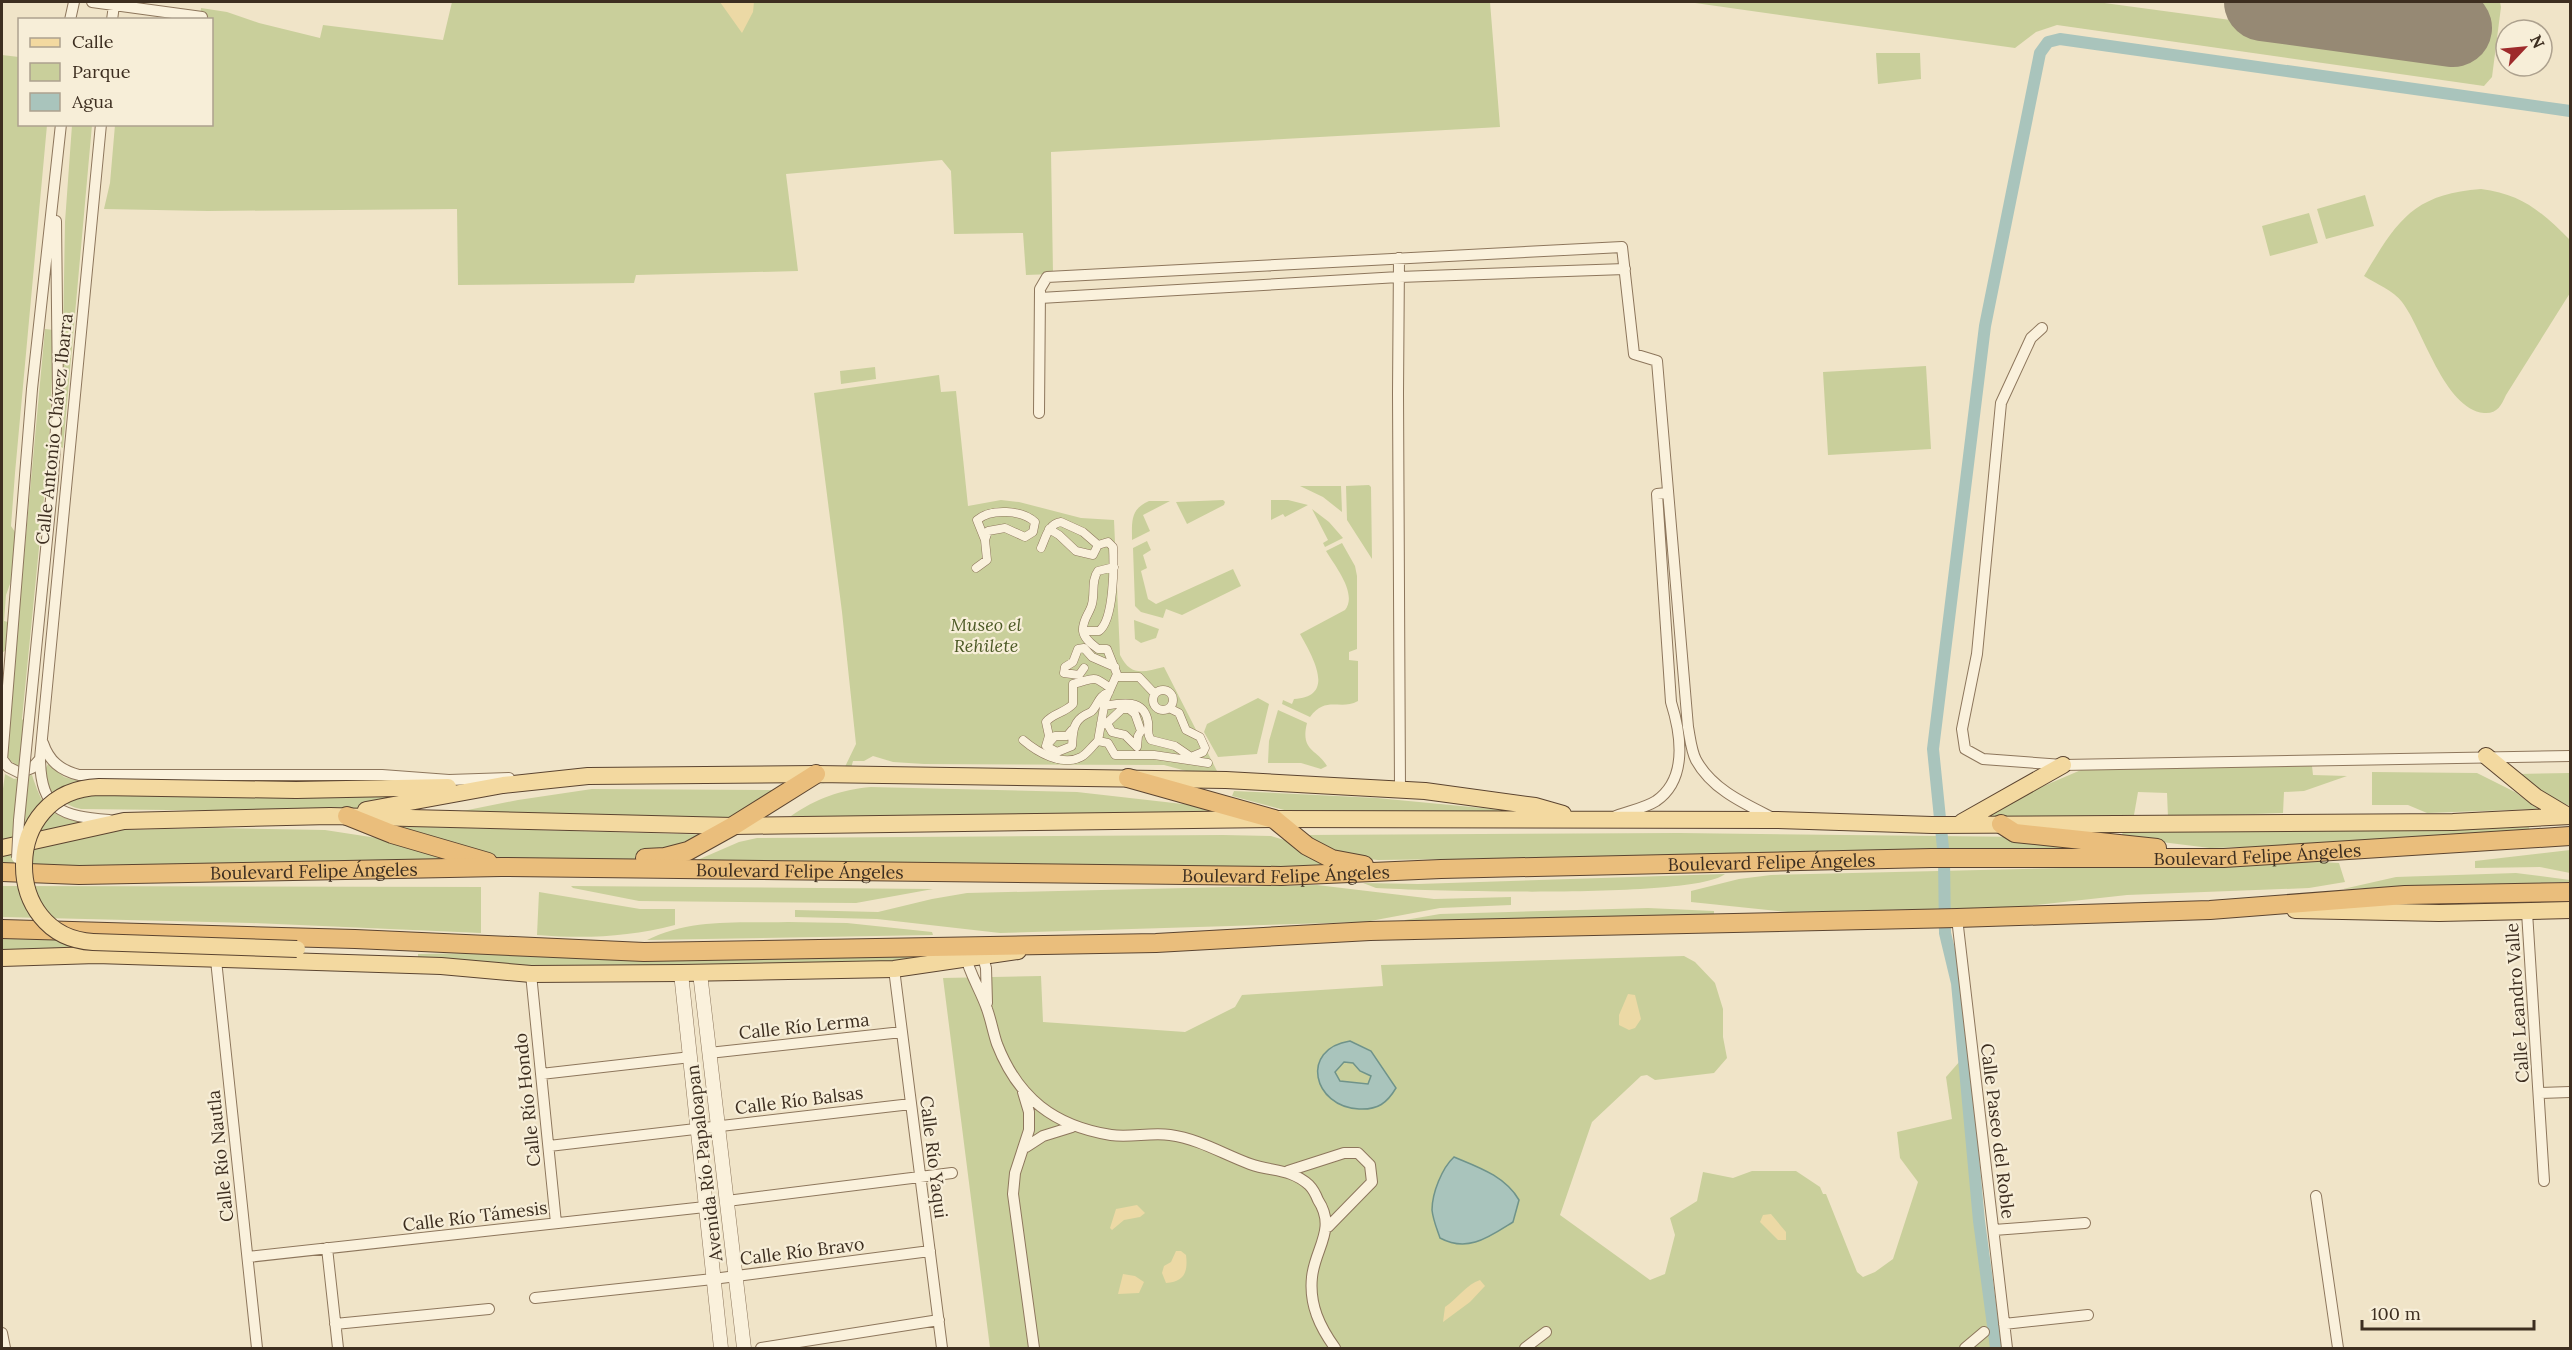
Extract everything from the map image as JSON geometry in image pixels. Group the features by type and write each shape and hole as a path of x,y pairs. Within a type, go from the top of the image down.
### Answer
{"highway":[{"path":"558,868 600,860 665,857 688,851 734,826 816,774"},
{"path":"1128,778 1274,819 1307,846 1332,859 1356,865 1420,864 1441,868"},
{"path":"338,816 501,867"},
{"path":"2001,824 2016,833 2129,844 2224,858"},
{"name":"Boulevard Felipe Ángeles","path":"2,872 79,875 501,867 1281,876 1441,868 1931,858 2224,858 2571,836"},
{"path":"2,928 355,939 644,952 973,952 1051,945 1156,943 1370,931 1948,918 2255,907 2405,895 2565,893"}],"main road":[{"path":"2486,756 2536,797 2570,816"},
{"path":"1958,824 2063,765"},
{"path":"338,816 503,786 588,776 816,774 1226,780 1425,791 1535,806 1584,819"},
{"path":"503,786 296,790 99,787 74,790 53,801 37,817 23,841 17,858 21,890 31,908 45,925 66,938 93,942 297,949 531,974 681,974 894,969 973,952"},
{"path":"2,848 124,821 338,816 734,826 1274,819 1584,819"},
{"name":"Boulevard Felipe Ángeles","path":"1584,819 1777,820 1932,825 2453,822 2570,816"},
{"path":"2255,907 2337,912 2571,910"},
{"path":"315,952 322,944 345,943 355,939"},
{"path":"2,958 96,955 441,966"}],"street":[{"path":"70,18 74,2"},
{"path":"92,2 202,17"},
{"path":"112,18 114,5"},
{"name":"Calle Antonio Chávez Ibarra","path":"2,760 32,389 61,126"},
{"name":"Calle Antonio Chávez Ibarra","path":"101,126 40,737 40,781 44,791 59,809 88,818 124,821"},
{"path":"17,858 53,479 58,393 56,170"},
{"path":"1039,413 1040,289 1047,277 1622,247 1634,354 1657,362 1671,702 1679,733 1678,765 1671,788 1655,802 1605,820"},
{"path":"1399,258 1400,790"},
{"path":"1271,265 1271,284"},
{"path":"1040,298 1399,276 1625,268"},
{"path":"2042,328 2031,338 2001,403 1977,654 1962,729 1965,749 1983,759 2063,765 2571,756"},
{"path":"1662,494 1688,727 1695,758 1712,782 1743,804 1777,820"},
{"path":"976,568 987,560 981,538 977,520 985,515 999,513 1020,514 1035,522 1033,532 1025,537 1005,528 993,528 981,538"},
{"path":"1033,532 1043,544 1049,529 1055,523 1061,522 1083,532 1098,545"},
{"path":"1049,529 1059,534 1076,551 1086,555 1093,555 1098,545 1104,542 1111,544 1114,567 1105,626 1099,631 1083,631"},
{"path":"1023,740 1038,753 1067,759 1078,759 1098,741 1104,723 1104,706 1116,677 1115,667 1107,649 1098,649 1087,639 1083,631 1085,618 1090,612 1094,597 1094,576 1098,571 1114,567"},
{"path":"1084,668 1079,675 1064,673 1065,667 1073,662 1078,650 1084,648 1092,657 1115,667"},
{"path":"1116,677 1138,677 1155,694"},
{"path":"1046,746 1049,736 1046,722 1055,715 1068,711 1073,704 1073,684 1092,678 1098,679 1109,690"},
{"path":"1046,746 1055,736 1067,736 1082,717 1092,711 1102,694 1109,690"},
{"path":"1164,690 1171,694 1173,703 1169,708 1161,710 1155,707 1153,700 1155,694 1164,690"},
{"path":"1104,706 1128,702 1138,706 1148,721 1147,735 1151,740 1175,746 1191,757 1203,752 1200,737 1186,730 1179,713 1169,708"},
{"path":"1122,709 1129,709 1135,714 1141,731 1137,747 1125,735 1112,732 1104,723 1122,709"},
{"path":"1046,746 1058,752 1072,746 1072,730"},
{"path":"40,737 46,753 53,762 68,772 78,775 382,775 449,780 588,776"},
{"path":"1098,741 1108,743 1115,754 1154,755 1208,763"},
{"path":"2,760 8,767 20,773 32,768 40,759"},
{"name":"Calle Leandro Valle","path":"2527,912 2544,1181"},
{"name":"Calle Paseo del Roble","path":"1948,918 1994,1230 2007,1348"},
{"path":"973,952 997,1044 1023,1092 1029,1112 1026,1147 1015,1173 1013,1194 1034,1348"},
{"path":"973,952 987,1009"},
{"name":"Calle Río Nautla","path":"216,960 258,1348"},
{"name":"Calle Río Yaqui","path":"894,969 942,1348"},
{"name":"Avenida Río Papaloapan","path":"699,973 744,1348"},
{"name":"Calle Río Hondo","path":"531,974 556,1223"},
{"name":"Avenida Río Papaloapan","path":"681,974 721,1348"},
{"name":"Calle Río Lerma","path":"709,1053 902,1032"},
{"path":"541,1074 691,1058"},
{"path":"1023,1092 1072,1126 1112,1135 1167,1134 1195,1140 1264,1169 1288,1171 1344,1153 1358,1153 1370,1165 1372,1182 1328,1227 1317,1255 1312,1278 1313,1306 1321,1328 1335,1348"},
{"path":"2540,1093 2571,1092"},
{"name":"Calle Río Balsas","path":"549,1146 911,1104"},
{"path":"1026,1147 1044,1136 1072,1126"},
{"path":"1288,1171 1310,1186 1322,1206 1328,1227"},
{"path":"727,1201 952,1173"},
{"path":"2316,1196 2338,1348"},
{"name":"Calle Río Támesis","path":"248,1257 705,1207"},
{"path":"1994,1230 2085,1223"},
{"path":"327,1248 338,1348"},
{"name":"Calle Río Bravo","path":"534,1298 713,1279 930,1251"},
{"path":"335,1324 489,1309"},
{"path":"2004,1324 2088,1315"},
{"path":"761,1348 939,1320"},
{"path":"1525,1348 1546,1332"},
{"path":"1965,1348 1984,1332"},
{"path":"2,1334 5,1348"}],"green space":[{"path":"452,2 1490,2 1500,127 1051,152 1053,274 1026,275 1023,233 954,234 951,171 942,160 786,174 798,271 636,275 634,283 458,285 457,209 208,211 104,209 110,183 115,126 213,126 213,18 200,18 201,8 227,12 259,23 320,38 323,25 443,40"},
{"path":"1688,2 2097,2 2452,50 2457,2 2500,2 2501,7 2500,18 2494,18 2492,77 2484,86 2057,25 2036,32 2015,48"},
{"path":"1876,53 1920,53 1921,79 1878,84"},
{"path":"2,55 18,57 18,126 47,126 11,526 15,532 14,573 6,595 4,621 8,622 11,639 8,647 2,653"},
{"path":"72,126 92,126 63,448 61,447 65,222"},
{"path":"2481,189 2495,191 2520,200 2550,221 2570,240 2570,293 2500,406 2488,413 2470,408 2457,398 2436,366 2410,314 2399,298 2364,276 2387,240 2409,214 2439,197"},
{"path":"2365,195 2374,226 2326,239 2317,209"},
{"path":"2309,213 2318,243 2270,256 2262,226"},
{"path":"45,329 54,330 49,447 22,719 30,729 20,765 16,765 7,758 6,751"},
{"path":"1926,366 1931,449 1828,455 1823,372"},
{"path":"875,367 876,379 841,384 840,371"},
{"name":"Museo el Rehilete","path":"939,375 941,392 956,391 968,506 1001,500 1019,502 1081,518 1114,520 1120,655 1133,670 1144,671 1164,667 1217,771 1190,772 1164,765 924,764 893,762 873,756 864,761 853,761 850,772 820,785 842,773 856,744 814,393"},
{"path":"1369,485 1371,487 1372,559 1347,520 1346,486"},
{"path":"1300,486 1341,486 1342,512 1323,497"},
{"path":"1223,500 1224,505 1187,524 1176,502"},
{"path":"1271,500 1288,500 1308,505 1285,517 1283,514 1271,520"},
{"path":"1149,501 1170,501 1143,515 1150,531 1132,540 1132,522 1135,512"},
{"path":"1312,509 1329,522 1343,538 1325,547 1323,543 1328,540"},
{"path":"1147,541 1151,550 1143,555 1147,568 1141,571 1148,599 1156,604 1233,569 1241,586 1182,615 1166,609 1163,618 1141,612 1135,606 1133,548"},
{"path":"1342,543 1355,566 1357,576 1357,649 1349,652 1349,660 1358,661 1358,701 1345,705 1327,705 1316,710 1310,717 1282,704 1283,700 1292,704 1294,699 1307,696 1315,691 1318,683 1315,663 1300,634 1345,610 1348,603 1349,596 1344,580 1326,551"},
{"path":"1134,620 1159,629 1156,638 1141,643 1135,639"},
{"path":"1258,698 1269,704 1257,754 1218,757 1204,732 1207,724"},
{"path":"1278,710 1307,723 1305,732 1308,744 1327,766 1321,769 1301,763 1268,763 1269,741"},
{"path":"48,764 64,777 75,780 184,781 431,796 336,812 81,809 66,803 52,793 45,780"},
{"path":"2312,766 2313,775 2347,776 2304,791 2284,792 2283,813 2168,817 2167,793 2138,792 2134,815 1976,818 1976,815 2081,770"},
{"path":"2372,772 2477,773 2515,792 2538,809 2427,813 2408,805 2372,805"},
{"path":"2570,773 2570,806 2550,798 2518,774"},
{"path":"5,774 14,779 32,775 47,807 60,816 80,822 2,841 2,796"},
{"path":"871,787 1077,792 1218,808 1218,816 935,819 791,816 829,796"},
{"path":"592,789 785,790 758,816 692,820 433,817 518,800"},
{"path":"1234,791 1377,798 1524,812 1292,812 1232,796"},
{"path":"390,826 717,835 661,859 538,862 498,860"},
{"path":"2529,827 2531,835 2392,843 2210,848 2121,837 2123,832"},
{"path":"216,828 325,830 377,838 467,866 2,868 2,856 117,830"},
{"path":"1679,833 2028,837 2108,850 1378,860 1340,852 1305,835"},
{"path":"1271,836 1291,842 1340,867 1303,869 686,865 739,842 757,838"},
{"path":"2570,850 2570,873 2540,867 2475,868 2475,861"},
{"path":"2339,863 2345,882 2309,888 2127,895 2018,907 1788,912 1691,902 1691,891 1739,879 1771,875"},
{"path":"2516,873 2570,880 2570,882 2343,889 2396,877"},
{"path":"1725,874 1703,882 1615,890 1449,891 1376,888 1363,883 1418,884"},
{"path":"1317,885 1434,899 1511,897 1511,905 1440,908 1365,922 1000,933 877,919 795,917 795,910 878,912 967,893"},
{"path":"2,886 481,887 481,933 252,923 2,917"},
{"path":"571,886 933,889 856,903 639,901"},
{"path":"539,892 640,909 675,909 675,925 606,936 537,935"},
{"path":"1648,908 1714,911 1714,914 1404,922 1440,914"},
{"path":"847,923 932,932 933,935 647,940 663,933 698,925"},
{"path":"2,933 89,939 91,954 2,951"},
{"path":"961,953 893,965 592,971 418,958 418,954"},
{"path":"1684,956 1695,962 1715,983 1723,1009 1723,1037 1727,1058 1714,1073 1655,1080 1647,1075 1641,1076 1592,1122 1560,1215 1650,1280 1665,1274 1675,1235 1670,1218 1697,1201 1703,1172 1733,1178 1752,1171 1796,1171 1820,1187 1823,1194 1826,1194 1857,1272 1863,1277 1875,1272 1893,1259 1918,1182 1900,1158 1897,1132 1952,1119 1946,1077 1960,1061 1992,1348 990,1348 943,978 1041,976 1043,1022 1185,1032 1235,1007 1242,995 1383,986 1381,965"}],"sand":[{"path":"720,2 754,2 753,12 742,33"},
{"path":"1628,994 1635,995 1641,1019 1635,1028 1629,1030 1619,1025 1619,1015"},
{"path":"1137,1205 1145,1213 1140,1217 1124,1220 1112,1230 1110,1228 1116,1209"},
{"path":"1771,1214 1786,1232 1786,1240 1778,1240 1760,1222 1763,1215"},
{"path":"1176,1251 1181,1251 1186,1255 1186,1271 1181,1278 1166,1283 1162,1273 1164,1266 1171,1262"},
{"path":"1123,1274 1135,1276 1144,1282 1139,1293 1118,1294"},
{"path":"1480,1280 1485,1286 1470,1302 1443,1322 1445,1307"}],"water":[{"path":"1350,1041 1371,1051 1396,1088 1385,1102 1377,1107 1359,1109 1343,1106 1331,1099 1322,1089 1318,1077 1318,1066 1323,1055 1334,1046","holes":["1344,1062 1353,1063 1360,1071 1371,1076 1368,1084 1340,1081 1335,1072"]},
{"path":"1454,1157 1499,1178 1513,1192 1519,1200 1513,1222 1487,1238 1469,1243 1460,1244 1440,1238 1432,1203 1438,1181"}],"waterway":[{"path":"1996,1348 1979,1221 1957,983 1945,933 1944,858 1933,749 1985,326 2040,53 2048,42 2060,39 2570,111"}],"runway":[{"path":"2263,2 2453,28"}]}
